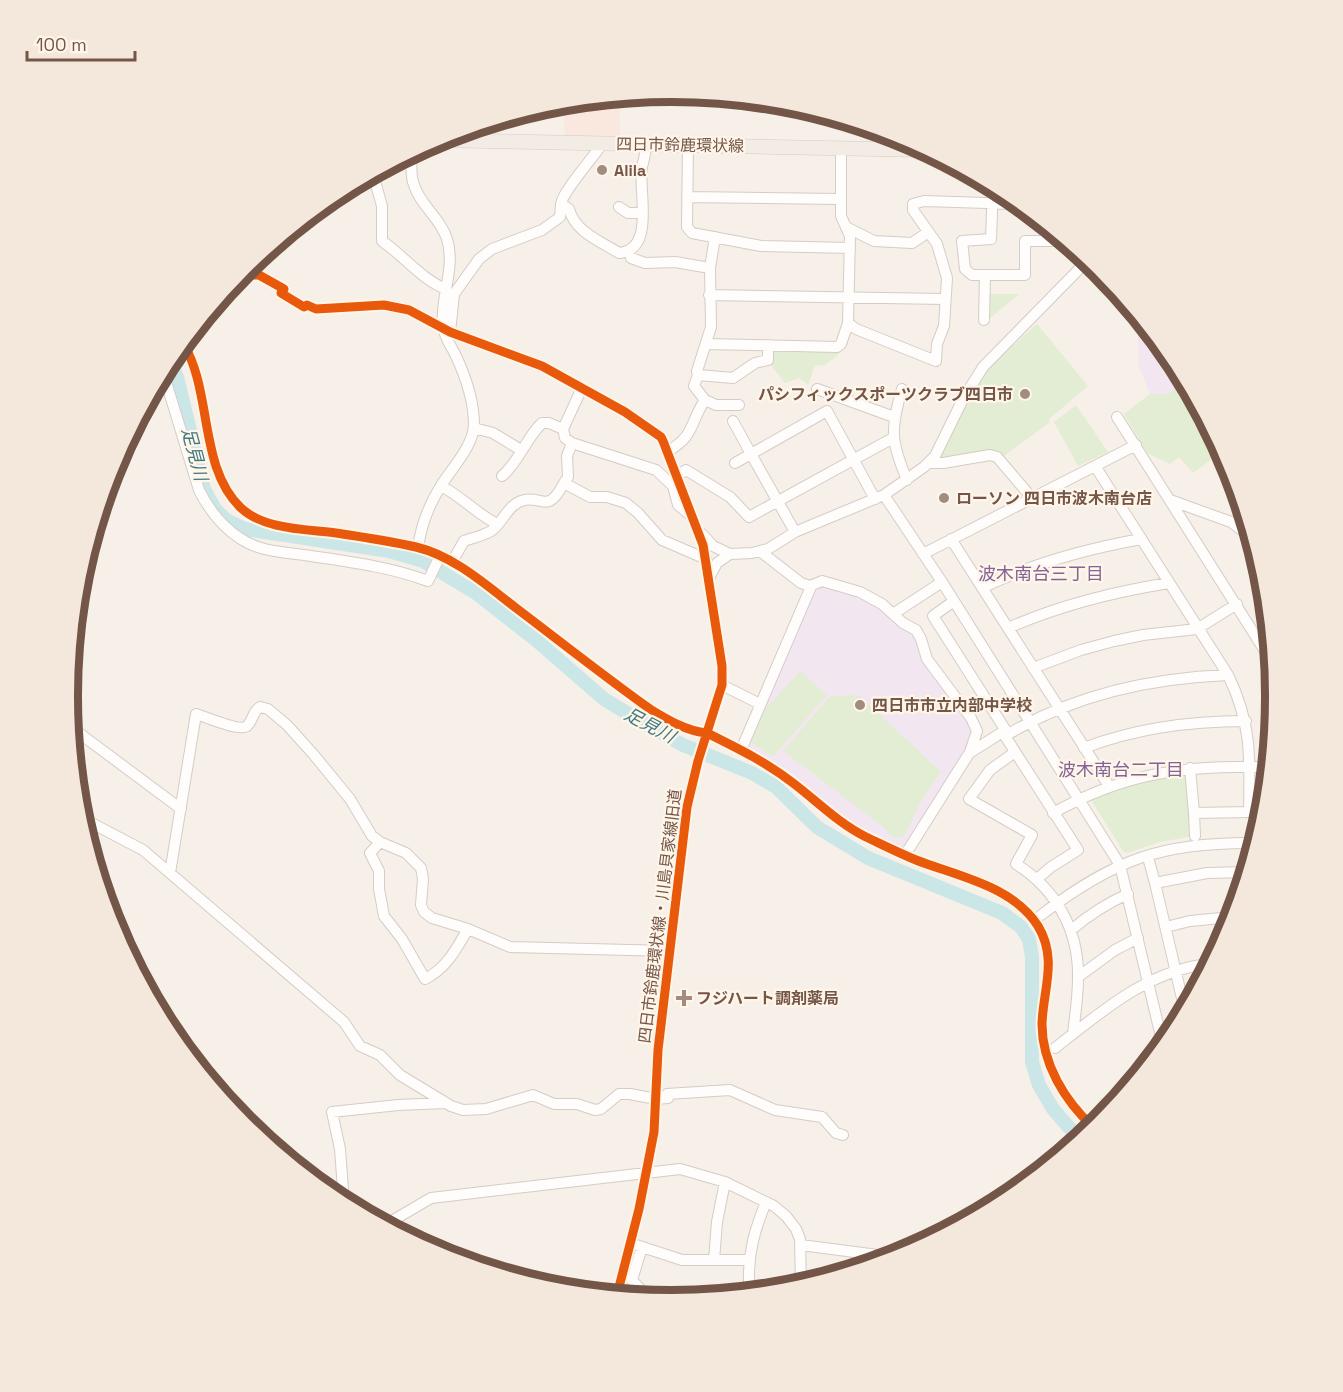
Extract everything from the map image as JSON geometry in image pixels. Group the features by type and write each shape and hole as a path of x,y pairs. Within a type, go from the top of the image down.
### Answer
{"main road":[{"name":"四日市鈴鹿環状線","path":"463,141 902,149"}],"street":[{"path":"446,330 454,294 479,259 492,249 542,230 560,217 562,196 602,144"},
{"path":"561,204 569,209 578,227 619,253 627,252 638,242 642,228 642,167 646,156 646,144"},
{"path":"688,145 687,227 692,232 761,246 850,248"},
{"path":"707,344 837,347 842,344 848,323 850,236 841,216 841,147"},
{"path":"411,163 415,189 444,231 448,241 450,255 446,289 446,330 465,381 472,406 474,428 468,444 425,516 418,548"},
{"path":"375,182 382,206 382,241 435,285 446,289"},
{"path":"687,197 840,200"},
{"path":"993,198 991,239 962,241 965,269 972,275 1025,275 1025,241 1051,240"},
{"path":"848,323 856,329 936,361 937,344 944,326 947,278 937,244 927,233 913,210 913,204 924,201 1001,203"},
{"path":"619,207 628,213 643,213"},
{"path":"846,227 874,241 912,243 927,233"},
{"path":"715,237 710,268 711,327 694,386 705,400 716,405 739,405"},
{"path":"631,258 645,263 675,262 710,268"},
{"path":"696,527 713,546 730,554 761,552 795,532 880,497 907,480 935,456 967,392 983,367 1081,267"},
{"path":"253,275 259,275 284,289 281,293 304,307 307,305 316,309 396,306 415,313 446,330 542,366 625,412 661,437 668,451 677,482"},
{"path":"984,275 984,320"},
{"path":"709,296 945,299"},
{"path":"698,375 733,378 755,363 768,360 768,345"},
{"path":"188,353 197,377 215,461 225,489 242,509 259,520 280,526 418,548 452,562 650,709 679,725 706,734 763,762 795,784 838,821 864,836 905,855 990,887 1026,911 1038,926 1049,953 1050,967 1042,1024 1048,1058 1053,1074 1063,1092 1087,1120"},
{"path":"167,384 199,490 208,507 237,536 260,548 355,562 402,572 428,581 439,557"},
{"path":"582,388 563,429 563,435 572,443 651,467 677,482"},
{"path":"816,388 894,417"},
{"path":"902,389 894,417 893,438 907,480"},
{"path":"668,451 676,447 692,430 697,412 705,400"},
{"path":"735,463 842,403"},
{"path":"827,411 854,460 942,582 1120,865 1160,1033"},
{"path":"1118,417 1263,647"},
{"path":"734,421 795,532"},
{"path":"502,476 509,470 542,423 549,423 563,429"},
{"path":"474,428 493,433 521,450"},
{"path":"677,482 686,470 730,497 749,517 893,438"},
{"path":"452,562 464,541 494,530 519,502 552,500 568,477 567,456 572,443"},
{"path":"923,554 1136,445"},
{"path":"929,463 990,455 997,457 1032,498"},
{"path":"1095,466 1228,675 1246,721 1250,766 1249,812 1194,813"},
{"name":"四日市鈴鹿環状線・川島貝家線旧道","path":"619,1287 648,1171 654,1132 658,1050 687,807 698,760 722,686 720,656 703,545 691,516 678,505 677,482"},
{"path":"564,483 590,497 607,497 626,503 633,507 662,540 706,559"},
{"path":"441,486 497,524"},
{"path":"1170,500 1231,522 1241,530"},
{"path":"951,539 1109,786"},
{"path":"982,588 1050,560 1141,539"},
{"path":"761,552 801,583 810,586 822,581 860,592 882,604 903,623 916,630 927,659 971,718 977,731 970,752 905,855"},
{"path":"708,580 717,563 730,554"},
{"path":"893,614 942,582"},
{"path":"1008,628 1090,598 1169,583"},
{"path":"741,750 810,586"},
{"path":"954,602 933,616 1005,736 1078,850 1037,879"},
{"path":"1033,668 1072,653 1114,641 1197,628 1237,604"},
{"path":"970,752 1004,733 1099,694 1139,684 1180,678 1228,675"},
{"path":"722,686 760,705"},
{"path":"170,873 196,714 235,728 243,728 248,725 255,710 260,707 268,709 287,724 314,755 350,799 372,836 406,853 421,868 423,879 421,905 424,912 432,918 468,929 510,947 669,951"},
{"path":"1084,748 1107,739 1158,727 1190,723 1246,721"},
{"path":"79,734 181,809"},
{"path":"1015,752 990,770 969,799 1032,835 1016,864 1037,879 1058,902 1071,930 1078,978 1073,1034"},
{"path":"1053,813 1109,786 1150,774 1190,768 1261,767"},
{"path":"1190,768 1195,836"},
{"path":"92,823 143,850 344,1022 360,1047 380,1055 400,1075 445,1103 463,1110 486,1110 535,1095 554,1104 577,1104 595,1110 601,1109 619,1094 656,1099 730,1090 775,1110 822,1117 836,1133 843,1135"},
{"path":"380,842 370,853 379,871 379,889 384,916 402,939 425,979 438,972 449,960 468,929"},
{"path":"1041,915 1089,881 1120,865 1154,853 1210,843 1247,843"},
{"path":"1149,861 1182,998"},
{"path":"1155,883 1207,873 1238,872"},
{"path":"1071,930 1087,916 1128,894"},
{"path":"1166,927 1190,921 1222,918"},
{"path":"1078,978 1115,950 1138,938"},
{"path":"1055,1048 1148,981 1176,970 1200,966"},
{"path":"343,1190 340,1149 332,1112 445,1103"},
{"path":"394,1220 431,1198 680,1169 725,1182 782,1212 791,1221 798,1234 801,1245 801,1275"},
{"path":"714,1260 717,1222 725,1182"},
{"path":"751,1284 748,1260 752,1240 766,1202"},
{"path":"630,1243 682,1260 748,1260"},
{"path":"801,1245 872,1254"},
{"path":"632,1280 642,1247"},
{"path":"623,1271 640,1288"}],"shaded area":[{"path":"619,105 620,138 565,137 564,113"},
{"path":"1138,329 1176,385 1169,394 1150,394 1139,367"},
{"name":"四日市市立内部中学校","path":"822,585 859,595 880,607 911,631 972,728 963,761 905,851 855,829 747,748 814,590"}],"green space":[{"path":"988,294 1019,294 988,320"},
{"name":"パシフィックスポーツクラブ四日市","path":"1037,324 1088,386 1049,419 1050,422 1001,458 938,459 967,402 990,366"},
{"path":"774,349 839,350 841,352 824,366 815,365 808,385 799,378 785,383 770,364"},
{"path":"1176,385 1215,457 1193,473 1179,457 1170,464 1147,453 1124,414 1150,394 1169,394"},
{"path":"1076,405 1108,452 1078,466 1054,422"},
{"path":"800,671 827,695 773,757 749,741 760,715"},
{"path":"859,695 941,772 920,803 904,837 893,837 882,826 783,751 830,696"},
{"path":"1187,774 1194,836 1160,842 1127,853 1123,851 1091,800 1092,797 1148,779"}],"waterway":[{"name":"足見川","path":"174,372 204,489 215,509 226,520 245,529 389,551 423,561 476,593 536,640 604,699 683,745 752,773 776,787 817,827 868,858 1002,913 1021,927 1029,939 1032,957 1032,1062 1039,1085 1053,1109 1073,1132"}],"cycle path":[{"path":"253,275 259,275 284,289 281,293 304,307 307,305 316,309 384,305 409,310 450,332 542,366 625,412 661,437 703,545 722,666 722,685 698,761 687,807 658,1050 654,1132 639,1209 619,1287"},
{"path":"188,353 199,384 218,472 227,491 241,508 251,515 273,525 396,543 430,551 443,557 481,581 650,709 684,727 707,733 762,762 783,775 837,819 866,837 916,860 983,884 1014,901 1027,912 1038,926 1047,950 1048,975 1042,1024 1046,1053 1057,1081 1073,1106 1086,1120"}],"place":[{"name":"Alila","path":"602,170"},
{"name":"パシフィックスポーツクラブ四日市","path":"1025,394"},
{"name":"ローソン 四日市波木南台店","path":"944,498"},
{"name":"四日市市立内部中学校","path":"860,705"},
{"name":"フジハート調剤薬局","path":"684,998"}],"district":[{"name":"波木南台三丁目","path":"1041,573"},
{"name":"波木南台二丁目","path":"1121,769"}]}
